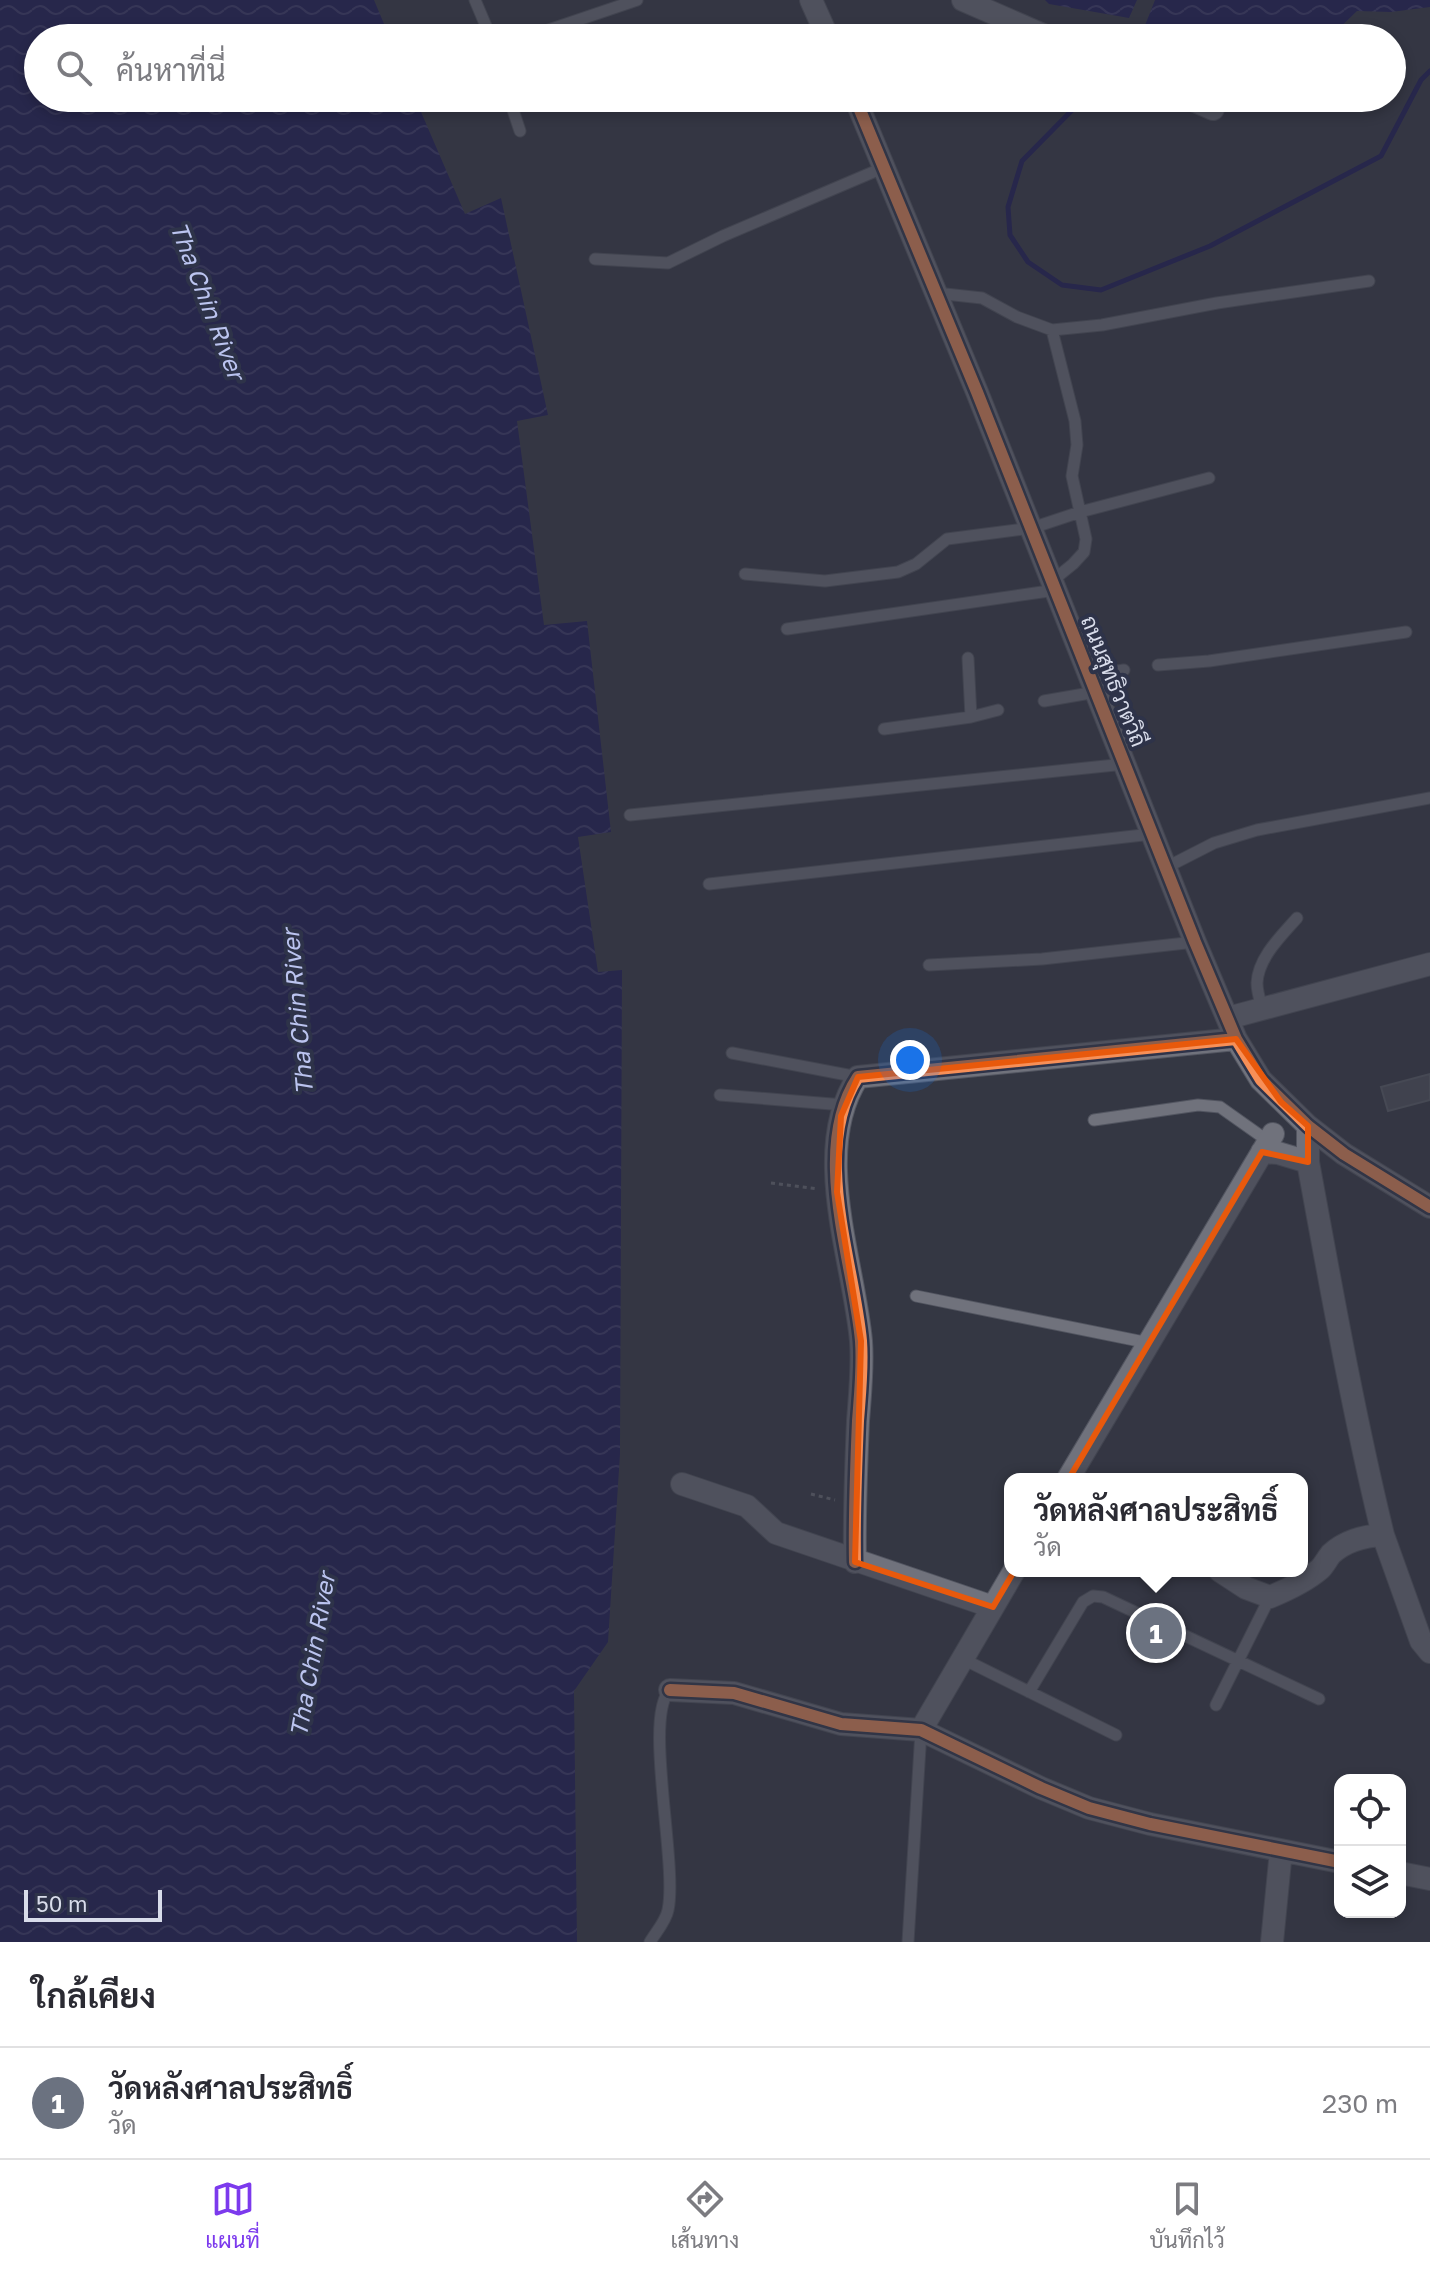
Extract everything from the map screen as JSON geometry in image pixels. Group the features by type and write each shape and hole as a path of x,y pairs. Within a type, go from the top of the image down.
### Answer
{"street":[{"path":"811,0 822,24"},
{"path":"963,0 1018,24"},
{"name":"ถนนสุทธิวาตวิถี","path":"861,112 1032,528 1195,942 1236,1039 1261,1080 1274,1132 1308,1126 1344,1154 1430,1207"},
{"path":"1228,1018 1430,964"},
{"path":"855,1562 854,1505 861,1341 837,1192 838,1145 844,1105 848,1091 858,1077 1236,1039"},
{"path":"1308,1126 1308,1162 1373,1500 1421,1641 1430,1652"},
{"path":"1274,1132 1278,1153 1308,1162"},
{"path":"1075,1473 1274,1132"},
{"path":"682,1484 747,1506 776,1533 993,1607"},
{"path":"1229,1577 1246,1588 1270,1597 1292,1588 1320,1569 1345,1544 1364,1536 1383,1535"},
{"path":"921,1730 1010,1577"},
{"path":"670,1690 734,1693 841,1724 921,1730 1089,1808 1150,1824 1334,1861"},
{"path":"1272,1942 1281,1851"},
{"path":"1406,1874 1430,1879"}],"lane":[{"path":"475,0 485,24"},
{"path":"566,24 637,0"},
{"path":"514,112 520,131"},
{"path":"595,259 668,263 885,166"},
{"path":"936,293 982,298 1017,317 1052,330 1102,325 1217,303 1369,281"},
{"path":"787,629 1054,585 1084,552 1086,539 1072,476 1077,445 1075,421 1052,330"},
{"path":"745,574 816,581 898,572 916,564 947,539 1032,528 1209,478"},
{"path":"1158,665 1209,661 1406,632"},
{"path":"968,658 971,717"},
{"path":"1044,701 1124,670"},
{"path":"884,729 971,717 998,710"},
{"path":"630,815 1126,763"},
{"path":"1165,868 1214,843 1257,830 1430,798"},
{"path":"709,884 1152,834"},
{"path":"1262,1008 1257,983 1261,968 1274,945 1297,918"},
{"path":"929,965 1042,959 1195,942"},
{"path":"732,1053 858,1077"},
{"path":"720,1095 844,1105"},
{"path":"1094,1120 1198,1105 1220,1107 1274,1132"},
{"path":"916,1296 1149,1343"},
{"path":"1029,1692 1083,1602 1093,1596 1103,1597 1319,1699"},
{"path":"1216,1705 1270,1597"},
{"path":"963,1659 1116,1735"},
{"path":"650,1942 668,1913 671,1887 660,1736 660,1706 670,1690"},
{"path":"908,1942 921,1730"}],"path":[{"path":"771,1183 837,1192"},
{"path":"811,1494 854,1505"}],"highlighted area":[{"path":"1236,1039 1281,1102 1308,1126 1308,1162 1262,1152 993,1607 855,1562 861,1341 837,1192 841,1116 858,1077"}],"water":[{"name":"Tha Chin River","path":"0,0 374,0 384,24 24,24 24,112 421,112 465,214 501,198 548,415 517,421 544,625 587,621 611,832 578,837 598,972 622,970 620,1454 608,1642 574,1691 577,1942 0,1942"},
{"path":"1045,0 1137,0 1129,18 1049,4"},
{"path":"1155,0 1430,0 1430,7 1391,12 1357,11 1344,24 1146,24"}],"building":[{"path":"1430,1074 1430,1100 1388,1111 1381,1087"}],"waterway":[{"path":"1406,108 1421,80 1430,71"},
{"path":"1070,112 1022,161 1008,207 1010,235 1028,262 1062,285 1101,290 1210,246 1381,156 1404,112"}],"cycle path":[{"path":"861,112 977,392 1236,1039 1261,1080 1308,1126 1344,1154 1430,1207"},
{"path":"855,1562 862,1351 836,1172 837,1138 844,1106 858,1077 1236,1039"},
{"path":"670,1690 734,1693 841,1724 921,1730 1089,1808 1150,1824 1334,1861"}],"place":[{"name":"วัดหลังศาลประสิทธิ์","path":"1156,1633"}]}
